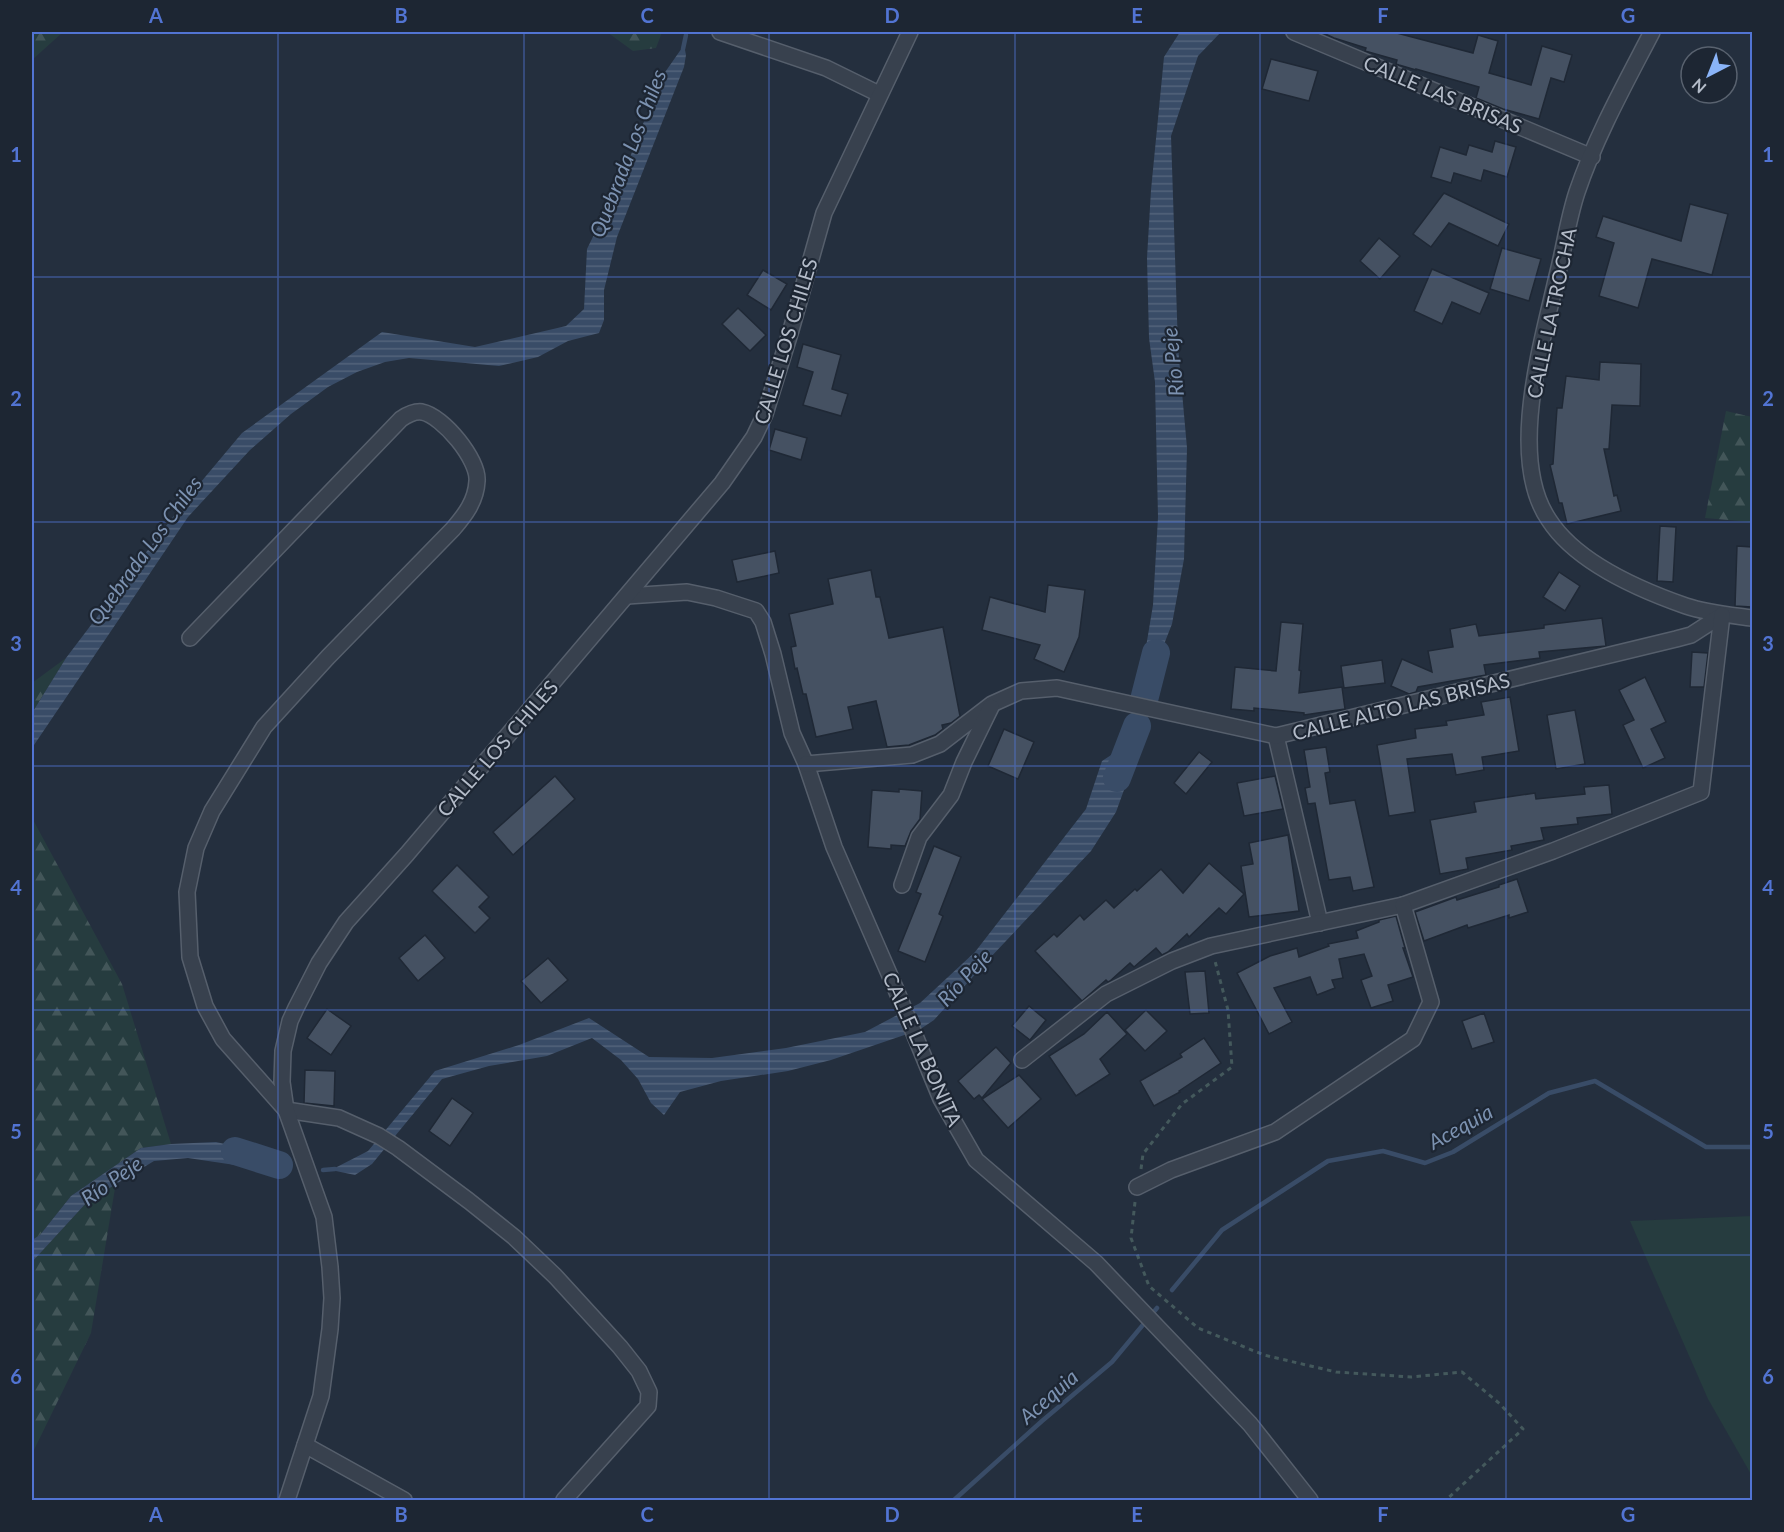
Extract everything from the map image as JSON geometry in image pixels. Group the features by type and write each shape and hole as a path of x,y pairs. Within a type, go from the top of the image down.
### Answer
{"street":[{"path":"720,32 826,68 879,94"},
{"name":"CALLE LOS CHILES","path":"287,1500 321,1396 331,1317 330,1267 324,1217 286,1110 281,1067 286,1037 302,993 329,946 346,922 627,596 722,483 754,437 773,390 824,213 910,32"},
{"name":"CALLE LAS BRISAS","path":"1294,32 1592,157"},
{"name":"CALLE LA TROCHA","path":"1652,32 1610,111 1577,193 1537,365 1530,412 1530,461 1536,494 1547,519 1563,539 1585,556 1636,585 1687,606 1722,615 1752,618"},
{"path":"190,638 401,419 410,413 423,412 440,422 466,451 474,464 478,479 475,496 467,512 264,727 212,811 196,849 187,892 190,957 205,1006 223,1039 286,1110 339,1118 379,1136 398,1148 514,1237 555,1276 639,1371 649,1392 648,1406 564,1500"},
{"name":"CALLE LA BONITA","path":"627,596 687,592 716,598 756,611 764,622 792,733 806,764 834,847 941,1099 976,1160 1096,1263 1250,1424 1310,1500"},
{"path":"1022,1060 1106,994 1172,961 1211,946 1403,905 1553,851 1701,792 1722,615"},
{"name":"CALLE ALTO LAS BRISAS","path":"806,764 912,755 940,744 992,704 1021,691 1057,688 1276,736 1684,637 1722,615"},
{"path":"902,885 919,837 951,795 992,704"},
{"path":"1276,736 1320,923"},
{"path":"1137,1187 1171,1170 1275,1132 1413,1039 1431,1002 1403,905"},
{"path":"305,1445 404,1500"}],"path":[{"path":"1211,946 1228,1010 1232,1067 1182,1104 1143,1154 1131,1238 1149,1286 1198,1328 1263,1355 1336,1372 1411,1377 1462,1372 1500,1404 1523,1429 1446,1500"}],"green space":[{"path":"32,32 63,32 32,60"},
{"path":"607,32 662,32 656,48 633,51"},
{"path":"1726,411 1752,417 1752,522 1705,518"},
{"path":"66,658 32,713 32,683"},
{"path":"32,818 122,984 171,1144 141,1148 71,1196 40,1235 32,1240"},
{"path":"116,1182 91,1333 32,1454 32,1262 88,1201"},
{"path":"1752,1216 1752,1476 1708,1399 1630,1221"}],"water":[{"path":"1180,32 1221,32 1198,56 1171,136 1178,347 1187,448 1184,559 1172,624 1146,690 1144,659 1153,605 1158,517 1155,382 1149,338 1147,258 1164,57"},
{"path":"684,45 686,55 684,67 617,237 604,290 604,320 599,333 568,341 538,357 499,366 409,358 385,362 357,372 328,387 291,414 250,450 188,517 32,748 32,713 66,658 185,501 242,433 382,332 475,347 566,326 584,309 587,249 623,175 661,78"},
{"path":"1131,742 1137,754 1116,812 1091,851 934,1020 919,1030 831,1060 788,1071 721,1081 680,1092 664,1115 651,1103 638,1079 621,1060 592,1038 547,1056 489,1066 442,1079 372,1164 355,1175 331,1170 368,1151 435,1071 519,1045 589,1018 649,1057 712,1058 786,1048 865,1032 920,1003 975,952 1086,809 1102,761"},
{"path":"216,1142 260,1152 270,1162 256,1166 188,1158 154,1161 88,1201 32,1262 32,1240 40,1235 71,1196 141,1148"}],"building":[{"path":"1323,32 1393,32 1473,53 1478,35 1498,41 1489,73 1531,85 1542,46 1572,55 1564,82 1551,78 1539,119 1503,109 1476,98 1479,87 1396,64 1397,60 1365,51 1366,48"},
{"path":"1271,59 1318,71 1309,101 1262,89"},
{"path":"1495,141 1516,147 1507,177 1484,170 1481,181 1454,173 1451,183 1431,177 1440,147 1466,155 1469,145 1492,152"},
{"path":"1444,193 1509,224 1498,246 1449,223 1431,247 1413,234"},
{"path":"1690,204 1728,214 1712,275 1652,259 1638,308 1599,296 1614,243 1596,237 1603,216 1681,241"},
{"path":"1379,238 1400,256 1380,279 1360,261"},
{"path":"1502,248 1541,259 1529,301 1490,289"},
{"path":"1432,269 1489,293 1480,314 1452,302 1442,324 1414,311"},
{"path":"763,270 787,284 771,310 747,295"},
{"path":"738,308 766,335 750,351 722,324"},
{"path":"803,344 841,355 832,389 848,394 841,416 803,405 813,372 797,367"},
{"path":"1600,362 1641,364 1640,406 1612,405 1609,449 1604,449 1614,496 1617,495 1621,511 1567,524 1562,503 1559,503 1550,465 1553,464 1557,408 1562,408 1566,376 1599,380"},
{"path":"775,429 807,438 801,460 769,450"},
{"path":"1660,526 1676,527 1673,582 1657,581"},
{"path":"1737,546 1752,547 1752,607 1735,606"},
{"path":"775,551 779,573 737,582 732,560"},
{"path":"871,570 876,597 880,597 889,638 943,627 960,716 951,723 942,725 943,729 935,735 909,745 887,747 876,701 848,707 853,729 816,737 806,694 803,694 797,668 795,669 791,647 796,646 789,614 833,604 828,579"},
{"path":"1559,572 1580,586 1565,611 1543,597"},
{"path":"1048,585 1085,590 1079,637 1064,672 1034,659 1040,645 982,630 990,597 1045,612"},
{"path":"1602,618 1606,646 1539,652 1540,658 1484,665 1486,675 1418,687 1416,692 1409,694 1391,686 1402,659 1432,672 1428,651 1453,647 1450,629 1476,624 1479,636"},
{"path":"1281,622 1303,624 1299,693 1342,687 1345,709 1304,715 1304,713 1254,708 1254,711 1231,709 1235,667 1276,671"},
{"path":"1692,652 1708,653 1704,687 1690,687"},
{"path":"1382,660 1385,683 1344,688 1341,666"},
{"path":"1645,677 1666,722 1651,729 1665,758 1643,768 1623,725 1634,720 1619,690"},
{"path":"1510,697 1519,751 1482,757 1484,770 1456,775 1452,754 1407,759 1415,812 1389,816 1377,745 1416,738 1415,729 1447,725 1446,721 1484,715 1481,702"},
{"path":"1575,710 1585,764 1556,769 1547,715"},
{"path":"1004,729 1034,742 1018,779 988,766"},
{"path":"1326,747 1330,772 1325,773 1330,804 1355,800 1374,887 1353,891 1350,877 1329,880 1315,803 1308,804 1305,788 1310,787 1304,750"},
{"path":"1199,752 1212,762 1186,794 1174,783"},
{"path":"555,776 575,799 513,855 493,832"},
{"path":"1275,776 1283,809 1244,816 1237,783"},
{"path":"1609,785 1612,814 1577,818 1578,824 1541,828 1544,840 1511,846 1512,850 1466,858 1468,869 1440,874 1430,820 1476,812 1474,802 1535,793 1536,799 1585,794 1584,787"},
{"path":"899,789 922,791 920,819 911,831 905,846 891,845 891,849 868,847 872,790 899,792"},
{"path":"1288,835 1299,911 1249,917 1241,866 1253,864 1249,843"},
{"path":"934,846 961,857 939,914 943,916 925,962 898,951 921,894 916,892"},
{"path":"1209,863 1244,894 1226,914 1219,908 1189,937 1187,934 1168,952 1162,955 1156,948 1134,967 1130,963 1110,981 1106,980 1082,1001 1035,951 1054,934 1057,937 1080,915 1084,920 1106,900 1114,908 1161,869 1183,893"},
{"path":"457,865 489,897 479,907 490,918 475,933 432,891"},
{"path":"1517,879 1528,912 1509,918 1509,915 1468,928 1467,925 1424,941 1415,912 1456,897 1457,900 1499,887 1499,885"},
{"path":"1396,916 1405,948 1403,948 1413,977 1388,985 1393,1001 1371,1008 1361,980 1372,976 1364,954 1339,959 1343,978 1332,980 1335,988 1317,995 1310,977 1274,988 1292,1022 1269,1034 1237,973 1270,956 1297,948 1299,957 1329,946 1328,944 1358,938 1356,931 1379,922 1379,920"},
{"path":"425,935 445,958 418,981 399,958"},
{"path":"548,958 568,980 541,1003 521,981"},
{"path":"1205,971 1209,1013 1190,1014 1185,972"},
{"path":"1029,1006 1046,1020 1030,1040 1012,1026"},
{"path":"327,1009 351,1026 331,1055 307,1038"},
{"path":"1146,1010 1167,1031 1145,1051 1125,1030"},
{"path":"1107,1012 1127,1034 1100,1059 1110,1074 1076,1096 1049,1056 1084,1034"},
{"path":"1484,1013 1494,1042 1472,1049 1462,1021"},
{"path":"1204,1038 1221,1063 1180,1092 1154,1106 1140,1081 1182,1057 1180,1054"},
{"path":"996,1047 1011,1063 982,1098 979,1095 974,1099 958,1081"},
{"path":"305,1070 335,1071 334,1106 304,1103"},
{"path":"1019,1075 1041,1099 1008,1128 982,1099"},
{"path":"452,1098 473,1113 450,1146 429,1131"}],"waterway":[{"name":"Quebrada Los Chiles","path":"683,49 686,35"},
{"name":"Río Peje","path":"1144,700 1156,653"},
{"name":"Río Peje","path":"1117,778 1137,726"},
{"name":"Acequia","path":"1172,1290 1222,1230 1328,1161 1383,1151 1425,1163 1453,1152 1549,1093 1595,1081 1706,1147 1752,1147"},
{"name":"Río Peje","path":"235,1151 279,1165"},
{"path":"323,1170 335,1169"},
{"name":"Acequia","path":"954,1500 1112,1362 1157,1308"}]}
